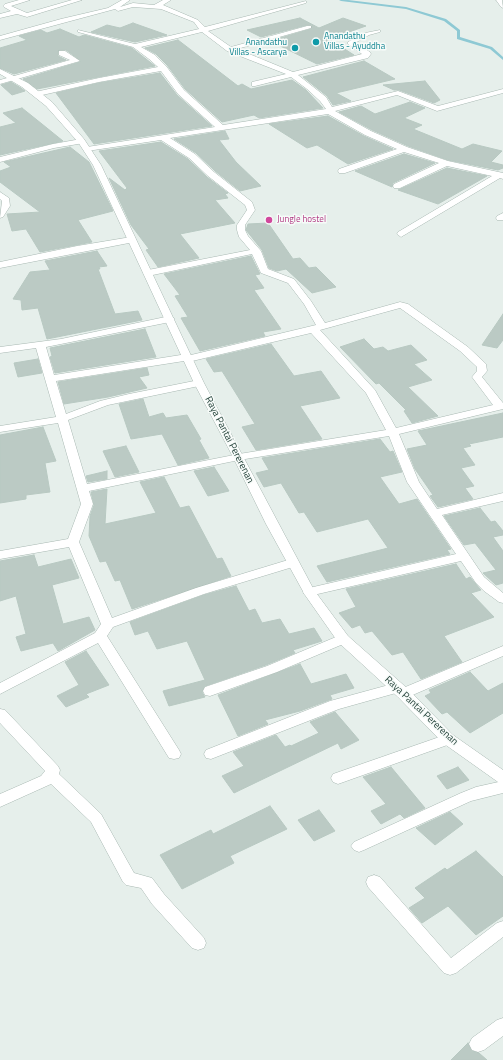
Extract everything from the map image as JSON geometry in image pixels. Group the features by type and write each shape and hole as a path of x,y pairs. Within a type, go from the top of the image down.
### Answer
{"street":[{"path":"27,0 6,6 26,15 79,0"},
{"path":"0,38 63,20 110,9 127,0"},
{"path":"160,7 158,4 168,0"},
{"path":"500,0 503,6"},
{"path":"135,46 203,30 304,2"},
{"path":"103,14 129,5 140,4 160,7 196,21 203,30 230,49 282,69 293,75 310,87 323,99 327,103 329,110 368,133 404,149 446,163 501,175"},
{"path":"0,16 17,12"},
{"path":"230,49 309,27"},
{"path":"80,31 135,46 152,57 163,68 180,92 221,128"},
{"path":"255,84 365,56 367,54 366,53 350,43 366,34 378,31"},
{"path":"0,82 76,60 62,53"},
{"path":"38,94 99,80 163,68"},
{"name":"Raya Pantai Pererenan","path":"0,71 38,94 49,104 84,145 98,166 131,240 170,319 199,383 239,457 292,563 309,592 343,639 400,690 448,739 503,778"},
{"path":"0,160 52,146 84,145 164,138 329,110 398,93 436,109 501,91"},
{"path":"164,138 192,156 211,174 248,204 251,210 241,225 241,230 244,237 256,251 264,271 291,281 308,303 318,328 371,392 393,432 412,482 480,580 501,595"},
{"path":"342,171 404,149"},
{"path":"398,186 446,163"},
{"path":"401,234 501,175"},
{"path":"0,195 6,200 6,206 0,215"},
{"path":"0,264 131,240"},
{"path":"148,273 256,251"},
{"path":"49,379 188,358 318,328 392,306 405,306 464,349 482,366 482,371 477,377 502,407 393,432 239,457 82,489"},
{"path":"0,350 61,342 170,319"},
{"path":"40,345 87,504 73,542 108,624"},
{"path":"0,429 61,419 117,400 199,383"},
{"path":"435,514 503,497"},
{"path":"0,555 73,542"},
{"path":"309,592 463,557"},
{"path":"0,689 100,636 108,624 200,591 292,563"},
{"path":"100,636 174,754"},
{"path":"210,691 272,669 343,639"},
{"path":"210,754 335,705 400,690 503,651"},
{"path":"0,714 53,770 51,775 46,780 0,801"},
{"path":"338,778 448,739"},
{"path":"51,775 96,818 119,858 128,878 146,883 158,899 198,943"},
{"path":"359,846 471,795 503,787"},
{"path":"374,882 450,968 503,928"},
{"path":"478,1044 503,1026"}],"building":[{"path":"300,18 319,28 343,18 366,26 329,39 354,55 317,64 270,41 311,29 312,25 261,37 247,30"},
{"path":"133,23 167,35 135,42 91,32 107,25 120,28"},
{"path":"60,29 79,37 84,35 132,48 155,66 37,89 23,79 81,61 66,50 59,50 58,56 66,60 14,74 0,68 0,48 27,40 19,36 41,30 47,33"},
{"path":"178,40 238,86 242,84 251,89 292,80 306,90 323,108 259,118 254,115 222,122 185,89 167,65 156,54 145,48"},
{"path":"364,61 395,79 336,93 351,101 333,105 327,96 303,77"},
{"path":"160,73 177,95 212,126 94,144 56,93 99,83"},
{"path":"425,81 440,100 434,103 383,85"},
{"path":"11,82 25,91 12,95 1,85"},
{"path":"410,102 425,108 404,118 422,125 413,129 462,149 473,144 502,151 491,162 503,165 503,168 498,170 448,160 408,146 372,130 339,112 361,106 375,114"},
{"path":"22,108 63,141 0,155 0,127 16,123 3,113"},
{"path":"328,116 364,136 393,149 348,164 317,145 307,148 269,124"},
{"path":"225,131 229,139 219,140 236,162 261,186 240,191 215,171 196,153 174,139"},
{"path":"161,142 188,159 207,177 228,193 225,194 228,198 215,200 235,223 180,234 199,258 158,267 146,250 149,249 131,225 109,178 125,190 127,188 99,151"},
{"path":"70,147 89,162 113,211 78,220 92,242 40,252 26,229 12,231 7,214 40,212 0,182 0,171 11,167 4,162"},
{"path":"404,154 435,163 393,183 392,187 355,171"},
{"path":"447,168 487,176 438,204 398,190"},
{"path":"268,223 293,259 300,258 309,268 316,267 336,287 312,293 286,269 277,271 269,268 262,250 246,230 248,224"},
{"path":"97,251 107,266 99,267 100,269 98,269 115,314 138,311 142,320 47,339 38,308 22,310 21,300 13,299 30,272 50,270 45,261"},
{"path":"251,256 260,274 255,275 264,288 254,290 281,329 263,332 265,336 200,351 181,318 188,317 175,296 180,295 164,274"},
{"path":"503,314 503,340 497,348 482,345"},
{"path":"145,329 156,357 55,373 50,357 52,356 50,348"},
{"path":"364,339 374,349 383,347 388,351 411,345 427,360 414,364 432,380 408,387 438,416 412,423 404,411 406,410 379,383 376,384 340,347"},
{"path":"271,344 294,376 321,371 340,398 300,406 322,439 256,450 242,427 255,424 222,371 214,372 206,359"},
{"path":"38,359 42,373 18,377 14,363"},
{"path":"147,368 149,375 139,377 147,388 108,397 64,404 58,382"},
{"path":"143,399 149,417 163,413 166,418 187,415 201,439 199,440 209,458 178,465 162,434 131,439 119,404"},
{"path":"503,413 503,437 469,444 471,446 463,448 475,465 461,468 474,486 465,488 473,499 438,507 430,496 433,495 415,469 407,449 427,445 418,431"},
{"path":"43,427 56,461 45,463 50,492 26,495 26,499 0,503 0,435"},
{"path":"380,439 390,452 393,451 402,472 380,477 399,504 417,499 451,549 447,550 450,554 327,582 317,566 388,548 368,519 317,532 304,512 299,513 281,483 264,487 256,473 269,470 262,458"},
{"path":"126,446 139,472 115,477 103,451"},
{"path":"214,467 229,491 208,496 194,471"},
{"path":"107,471 107,479 88,482 86,476"},
{"path":"164,477 180,508 189,506 217,559 222,558 231,576 132,609 120,580 115,581 106,561 100,562 89,536 90,516 94,505 91,492 107,489 105,524 156,513 140,482"},
{"path":"480,508 491,522 495,521 503,531 503,535 493,537 503,551 503,583 496,585 483,573 496,570 475,543 464,545 444,516"},
{"path":"34,555 38,567 71,559 79,578 52,585 63,624 89,617 95,630 58,651 53,643 21,651 16,637 26,634 16,596 0,601 0,561"},
{"path":"456,564 466,579 470,577 481,590 471,593 494,617 444,636 462,662 421,679 403,652 392,655 372,631 365,633 360,625 352,628 339,613 356,607 346,589"},
{"path":"236,586 249,611 255,609 262,623 280,619 289,634 314,628 322,641 293,650 295,653 266,665 205,686 202,692 205,697 169,706 163,691 205,680 187,641 157,649 148,631 135,635 130,622 204,595"},
{"path":"86,651 109,685 86,694 89,697 66,707 57,696 79,685 65,662"},
{"path":"300,664 311,684 346,674 354,688 330,695 332,699 300,711 265,720 268,724 238,736 218,695"},
{"path":"470,672 488,691 503,683 503,713 470,733 447,712 442,714 425,696 431,693 429,690"},
{"path":"335,712 359,740 341,749 338,743 234,793 222,776 244,766 233,752 276,735 285,747 291,746 319,733 310,722"},
{"path":"391,767 425,808 404,818 400,814 381,824 371,811 386,804 363,777"},
{"path":"458,767 469,780 447,789 437,776"},
{"path":"270,806 287,829 230,856 234,863 182,889 160,855 211,830 213,834"},
{"path":"319,810 335,831 314,841 298,820"},
{"path":"450,812 463,824 435,845 416,828"},
{"path":"476,851 503,877 503,916 476,935 448,906 422,923 409,908 425,898 415,888 445,868 447,870"},
{"path":"468,1043 472,1051 479,1053 487,1060 451,1060"}],"waterway":[{"path":"341,0 406,8 445,20 459,31 458,38 491,48 503,59"}],"place":[{"name":"Anandathu Villas - Ayuddha","path":"316,42"},
{"name":"Anandathu Villas - Ascarya","path":"295,48"},
{"name":"Jungle hostel","path":"269,220"}]}
